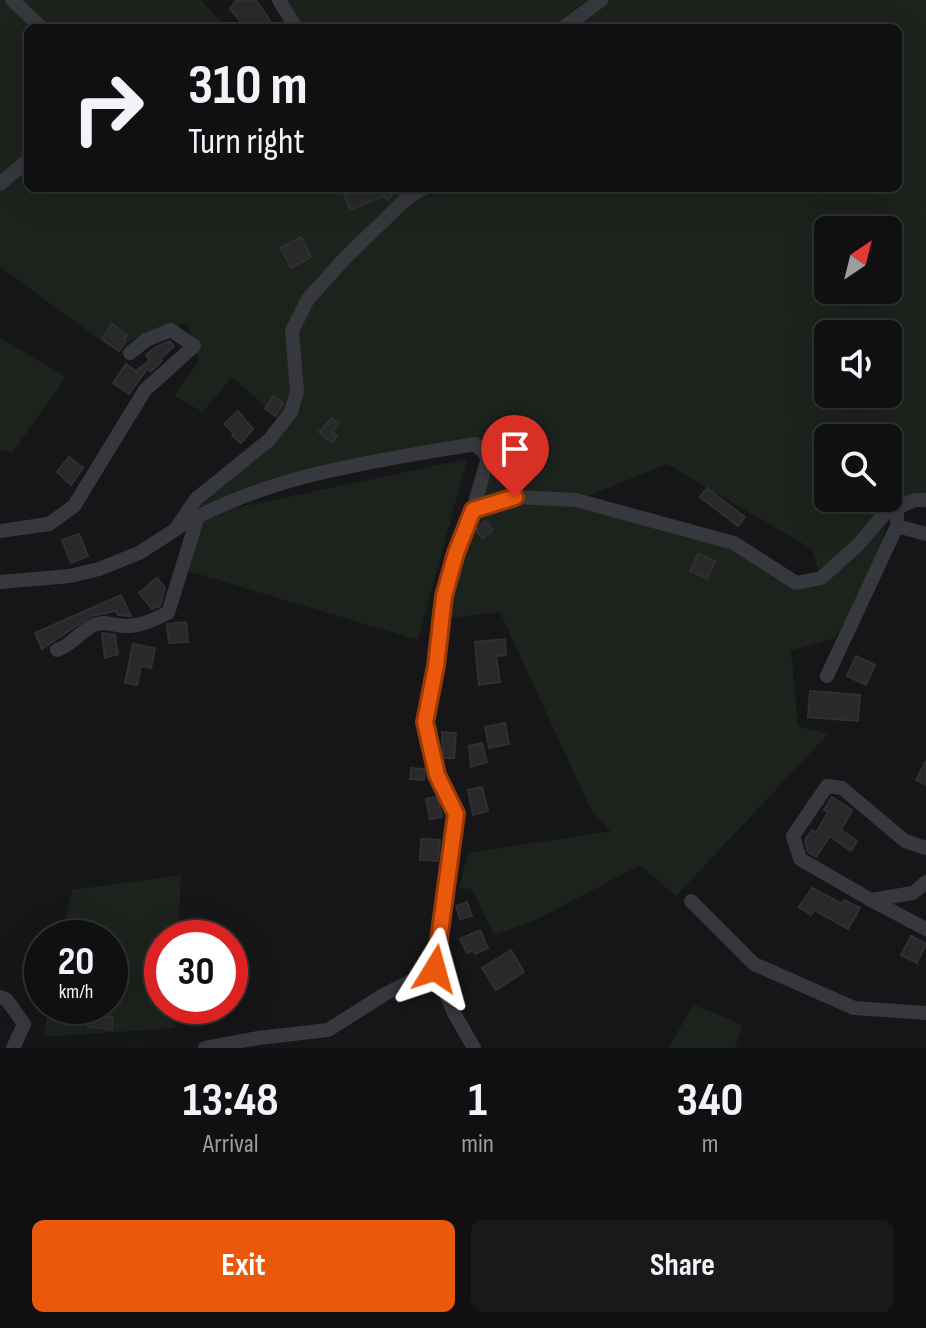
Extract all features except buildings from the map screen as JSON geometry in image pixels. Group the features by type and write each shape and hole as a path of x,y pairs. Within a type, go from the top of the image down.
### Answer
{"street":[{"path":"12,0 38,24"},
{"path":"279,0 294,24"},
{"path":"568,24 601,0"},
{"path":"0,184 24,163"},
{"path":"175,530 196,499 269,440 291,412 297,392 292,331 308,299 346,257 417,192"},
{"path":"0,531 49,524 74,506 145,390 194,346 171,330 146,340 130,353"},
{"path":"0,582 70,576 99,569 139,553 198,516 288,482 369,462 475,444 488,457 444,596 436,666 425,722 437,775 456,814 435,969 454,1013 474,1048"},
{"path":"473,510 515,497 576,500 734,543 796,583 821,578 858,545 887,512"},
{"path":"902,506 915,500 926,500"},
{"path":"827,676 897,526 897,512"},
{"path":"57,650 95,624 142,624 168,613 198,516"},
{"path":"897,526 926,534"},
{"path":"926,848 905,841 842,788 827,786 793,836 800,859 926,929"},
{"path":"871,900 913,893 926,882"},
{"path":"691,901 754,964 854,1008 926,1013"},
{"path":"205,1048 328,1030 385,994 435,969"},
{"path":"0,997 7,1000 24,1024 13,1048"}],"shaded area":[{"path":"0,0 201,0 224,24 24,24 24,192 427,192 432,198 434,192 902,192 902,24 294,24 280,0 926,0 926,500 915,500 902,511 902,424 814,424 814,512 901,512 885,525 882,558 835,638 791,651 798,726 828,734 676,896 640,865 534,921 494,935 472,889 459,888 468,853 611,831 591,810 500,612 450,618 444,596 488,456 475,444 335,470 185,516 282,422 232,377 203,412 174,396 199,360 187,323 110,347 0,267","holes":["667,464 812,549 821,578 796,583 734,543 578,500"]},
{"path":"0,338 66,377 12,453 0,450"},
{"path":"467,459 418,640 182,569 198,516"},
{"path":"181,875 179,920 144,920 144,1024 175,1024 175,1028 43,1037 46,1024 128,1024 128,920 66,920 72,890"},
{"path":"694,1005 743,1025 735,1048 668,1048"}],"route":[{"path":"435,969 456,814 437,775 425,722 436,666 444,596 473,510 515,497"}]}
